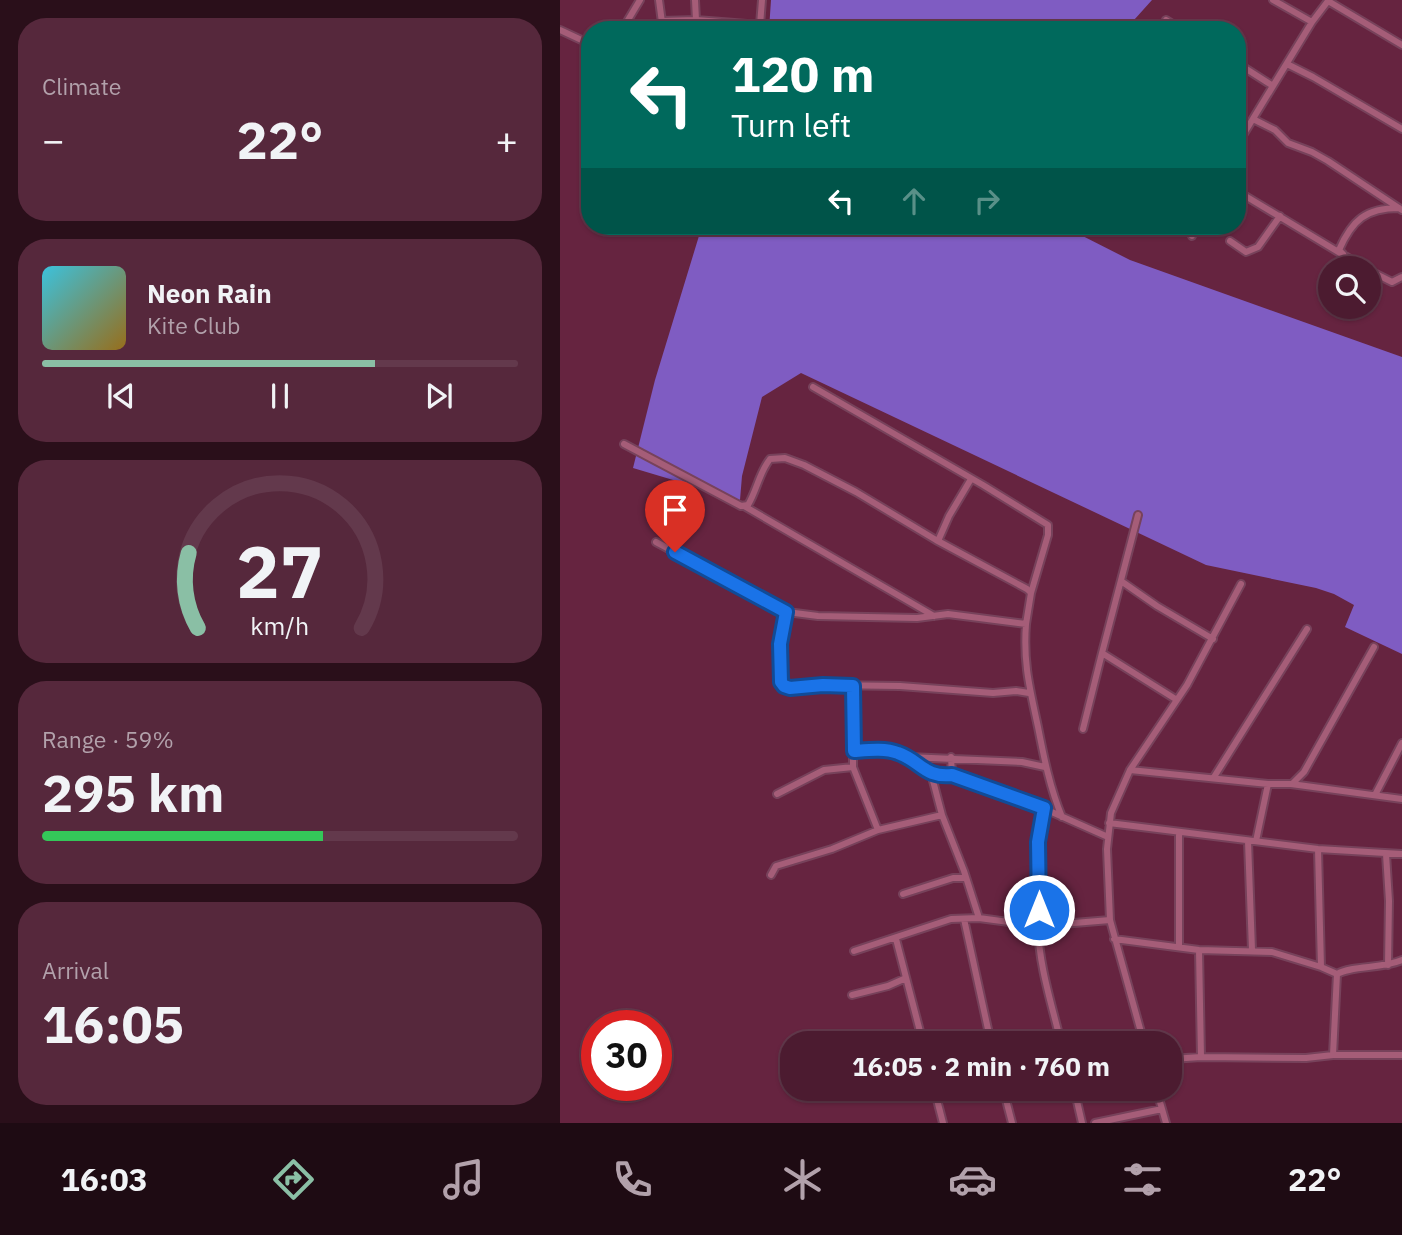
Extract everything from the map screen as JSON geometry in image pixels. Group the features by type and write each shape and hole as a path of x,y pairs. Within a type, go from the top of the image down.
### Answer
{"street":[{"path":"627,21 640,0"},
{"path":"659,0 662,21 712,21"},
{"path":"695,0 696,20"},
{"path":"760,21 762,0"},
{"path":"1273,0 1312,22"},
{"path":"1246,128 1328,1 1402,45"},
{"path":"560,30 581,40"},
{"path":"1287,64 1313,76 1402,129"},
{"path":"1246,69 1273,86"},
{"path":"1252,119 1275,130 1288,143 1328,161 1400,209"},
{"path":"1246,196 1344,256"},
{"path":"1344,256 1339,250 1361,217 1376,209 1400,209"},
{"path":"1230,241 1246,252 1256,248 1280,216"},
{"path":"1381,276 1392,282 1402,277"},
{"path":"813,387 1048,525 1048,535 1031,593 1024,654 1045,767 1062,817"},
{"path":"624,444 735,504 744,506 934,616"},
{"path":"744,506 751,499 767,463 774,457 785,457 856,492 1031,593"},
{"path":"939,541 949,516 971,479"},
{"path":"1083,729 1138,515"},
{"path":"656,542 786,612 818,616 917,618 952,614 1026,624"},
{"path":"1121,581 1213,639"},
{"path":"1141,1031 1111,920 1108,837 1111,813 1130,770 1177,700 1241,584"},
{"path":"786,612 780,644 781,682 790,688 823,685 900,686 1030,693"},
{"path":"1214,777 1307,629"},
{"path":"1291,784 1304,772 1374,647"},
{"path":"1102,653 1177,700"},
{"path":"853,686 853,767 878,830"},
{"path":"1375,795 1402,743"},
{"path":"854,751 896,752 938,776 952,775 1044,808 1108,837"},
{"path":"906,757 1022,762 1045,767"},
{"path":"951,757 952,775"},
{"path":"777,794 824,770 853,767"},
{"path":"1130,770 1291,784 1402,799"},
{"path":"931,773 942,815 979,918"},
{"path":"1256,841 1268,784"},
{"path":"1044,808 1038,842 1038,926 1044,972 1058,1031"},
{"path":"771,875 776,866 832,849 878,830 942,815"},
{"path":"1109,823 1318,849 1402,855"},
{"path":"1179,832 1179,946"},
{"path":"1248,841 1252,950"},
{"path":"1318,849 1321,967"},
{"path":"1386,854 1389,901 1388,965"},
{"path":"903,894 949,879 966,878"},
{"path":"854,951 948,920 979,918 1038,926 1111,920"},
{"path":"964,919 988,1031"},
{"path":"896,939 920,1031"},
{"path":"1114,939 1199,950 1272,952 1337,974 1402,960"},
{"path":"1199,950 1201,1057"},
{"path":"1333,1055 1337,974"},
{"path":"852,995 888,986 906,978"},
{"path":"1182,1058 1402,1055"},
{"path":"937,1101 943,1123"},
{"path":"1006,1101 1012,1123"},
{"path":"1077,1101 1082,1123"},
{"path":"1160,1101 1166,1123"},
{"path":"1095,1123 1162,1108"}],"shaded area":[{"path":"771,0 1152,0 1133,21 770,21"},
{"path":"699,235 1081,235 1130,260 1402,357 1402,654 1345,627 1354,605 1334,594 1206,565 801,373 762,397 742,476 740,500 633,468 655,380"}],"route":[{"path":"675,552 786,612 780,644 781,682 784,686 853,686 854,751 896,752 938,776 952,775 1044,808 1038,842 1039,910"}]}
